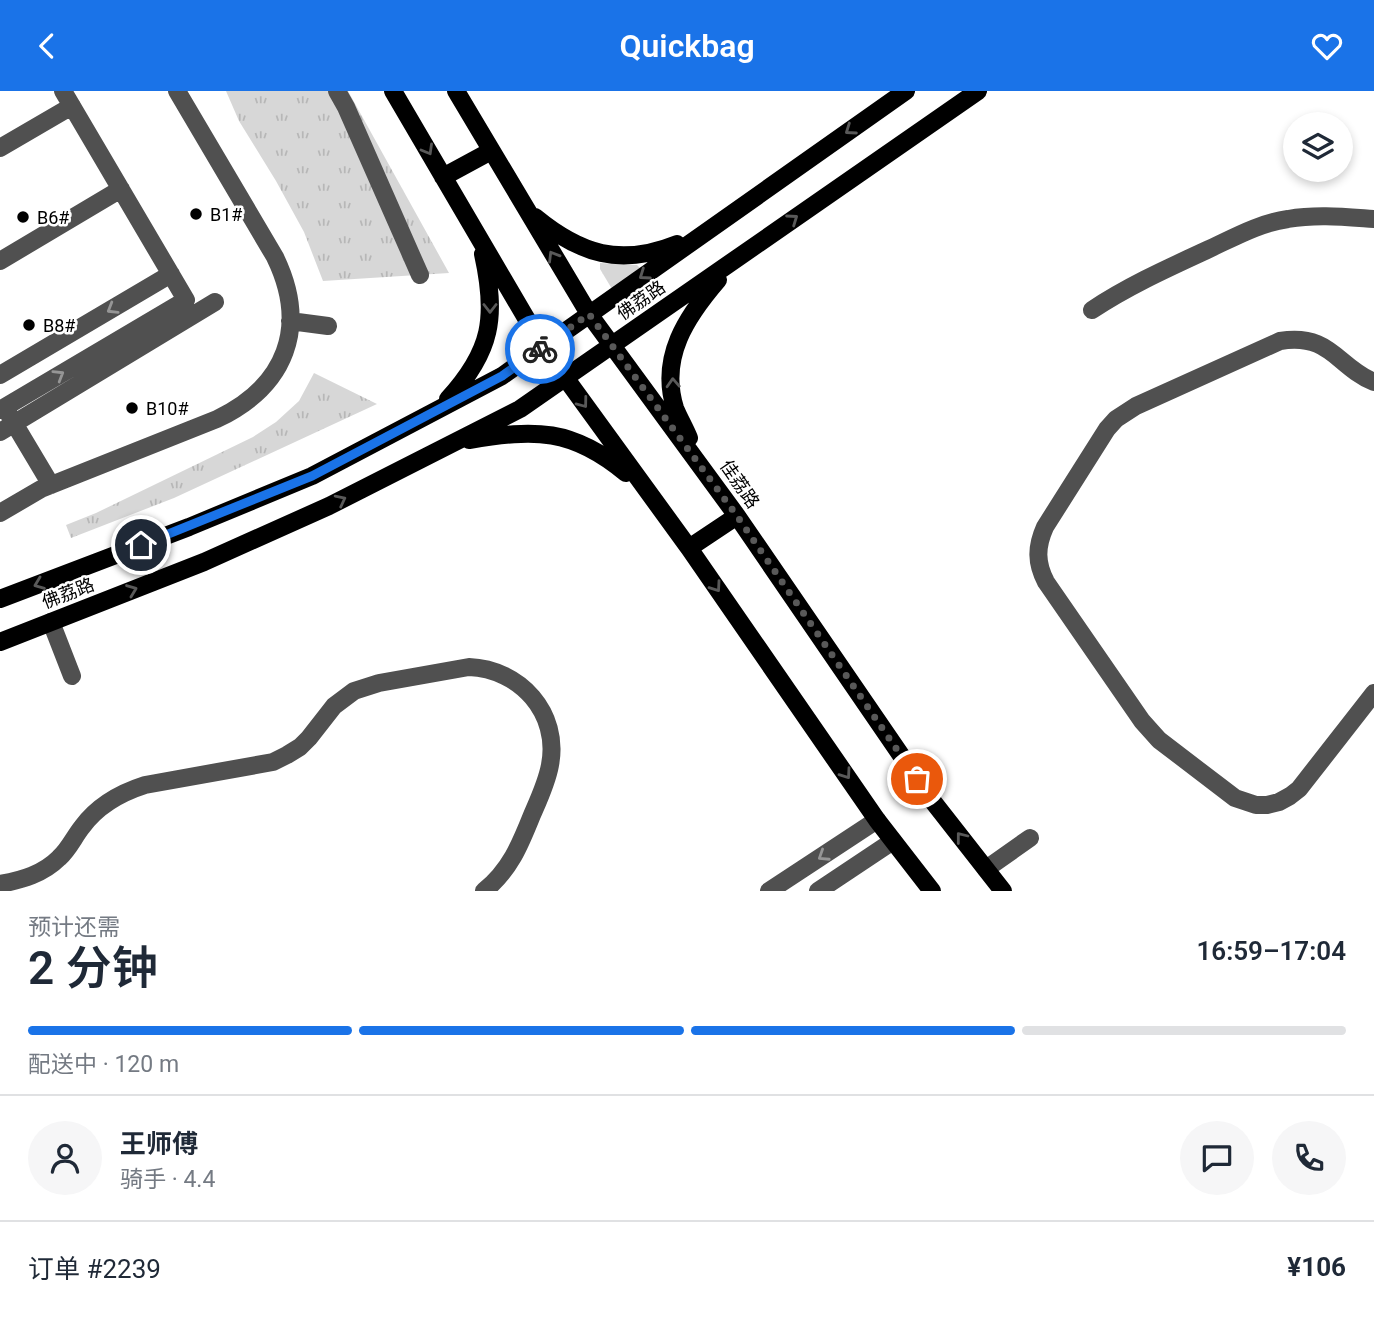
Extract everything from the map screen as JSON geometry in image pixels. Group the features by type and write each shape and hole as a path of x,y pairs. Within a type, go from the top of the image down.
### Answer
{"main road":[{"path":"393,91 543,347 689,548 877,820 932,891"},
{"name":"佳荔路","path":"456,91 611,347 704,469 931,799 1003,891"},
{"name":"佛荔路","path":"0,599 312,476 502,376 906,91"},
{"name":"佛荔路","path":"0,642 204,562 329,506 520,409 978,91"},
{"path":"443,177 491,151"},
{"path":"525,208 567,241 607,255 658,252 703,234"},
{"path":"438,410 477,362 489,326 490,288 481,241"},
{"path":"704,469 675,407 671,381 673,356 677,340 697,305 737,259"},
{"path":"432,452 467,441 504,435 524,433 563,437 610,460 647,490"},
{"path":"689,548 737,516"}],"street":[{"path":"0,513 41,489 236,411 266,385 278,368 286,349 290,321 289,293 283,274 177,91"},
{"path":"337,91 420,275"},
{"path":"0,148 67,98 186,300 2,405 51,485"},
{"path":"0,261 121,189"},
{"path":"1092,310 1156,273 1253,228 1284,219 1323,215 1374,219"},
{"path":"0,375 171,274"},
{"path":"0,432 215,302"},
{"path":"290,321 328,326"},
{"path":"1374,382 1321,345 1291,339 1280,341 1136,406 1116,419 1107,429 1045,527 1038,555 1046,582 1142,721 1159,740 1235,798 1256,805 1279,802 1290,796 1307,779 1374,693"},
{"path":"51,622 72,676"},
{"path":"0,884 24,879 49,866 67,849 94,813 132,789 273,762 300,747 334,706 354,691 379,683 469,667 483,667 509,676 521,684 545,716 552,748 548,777 517,853 484,891"},
{"path":"769,891 877,820"},
{"path":"986,869 1030,838"},
{"path":"818,891 893,841"}],"green space":[{"path":"226,91 348,91 449,273 323,281 304,232 239,121"},
{"path":"600,263 637,265 640,268 612,289 600,269"},
{"path":"314,373 377,404 174,498 71,538 66,525 253,437 276,422 299,401"}],"way so far":[{"path":"540,349 589,314 704,469 917,779"}],"place":[{"name":"B1#","path":"196,214"},
{"name":"B6#","path":"23,217"},
{"name":"B8#","path":"29,325"},
{"name":"B10#","path":"132,408"}],"route":[{"path":"141,545 312,476 502,376 540,349"}]}
